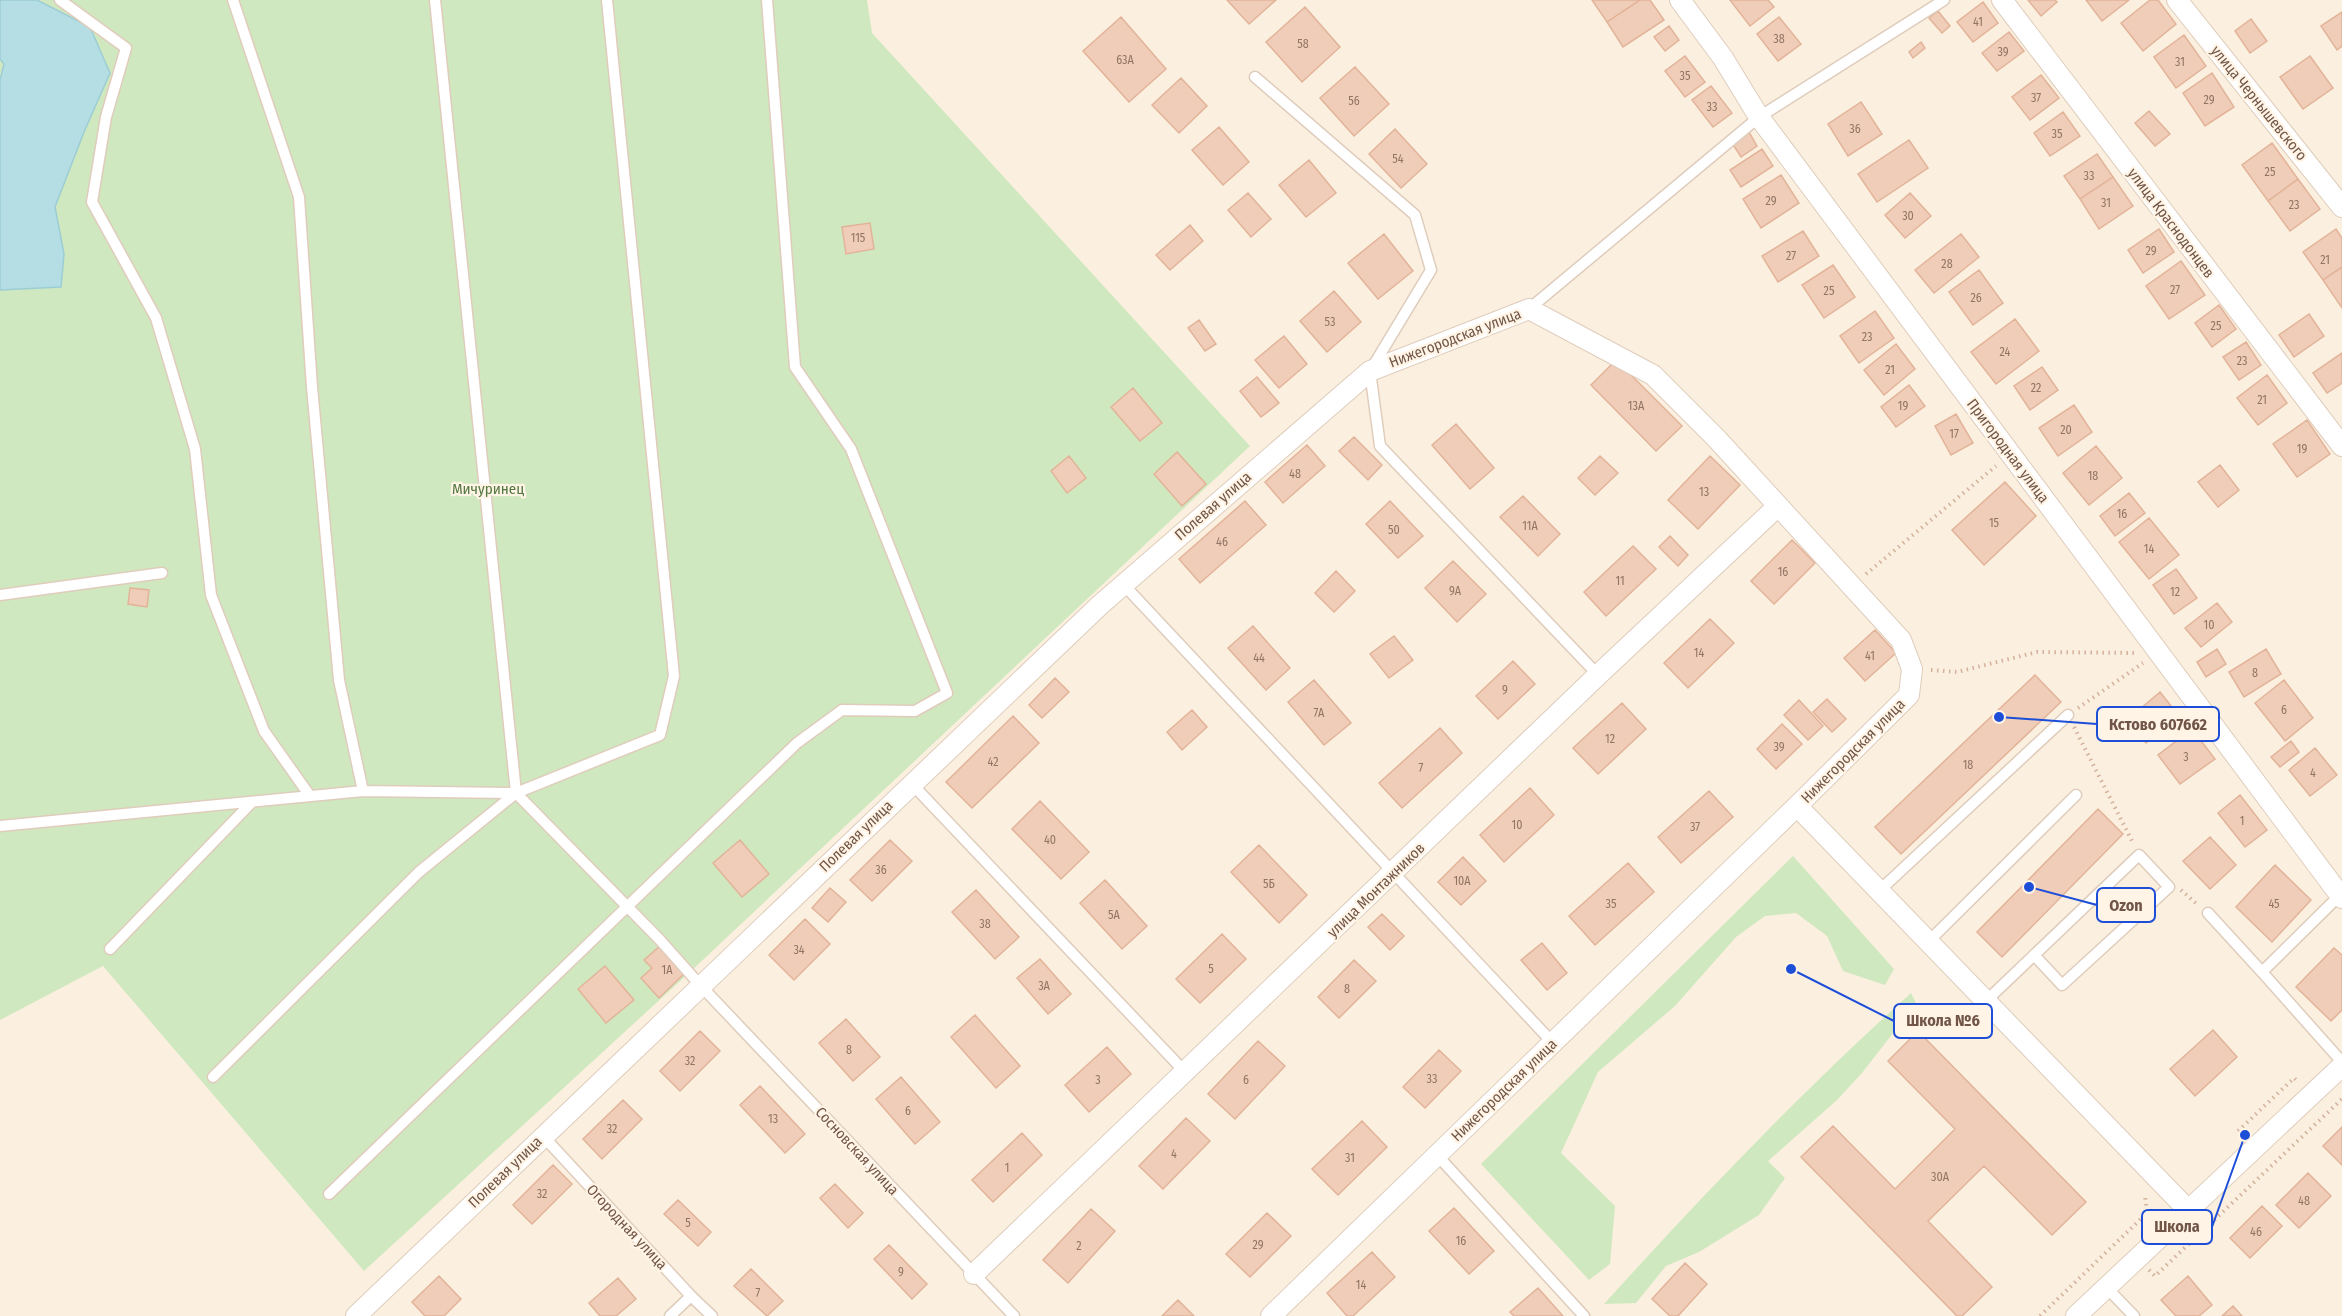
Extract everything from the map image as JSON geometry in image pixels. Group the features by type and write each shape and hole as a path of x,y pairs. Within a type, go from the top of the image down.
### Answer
{"street":[{"name":"Пригородная улица","path":"1680,0 1723,58 1760,117 2341,897"},
{"name":"улица Краснодонцев","path":"2002,0 2342,446"},
{"name":"улица Чернышевского","path":"2177,0 2342,207"},
{"name":"Нижегородская улица","path":"1271,1316 1909,695 1912,669 1901,640 1717,438 1653,375 1529,309 1370,371"},
{"name":"Полевая улица","path":"356,1316 700,985 1123,584 1370,371"},
{"name":"улица Монтажников","path":"974,1275 1598,675 1778,506"},
{"path":"1797,806 2188,1210"},
{"path":"2076,1316 2342,1064"}],"lane":[{"path":"60,0 126,48 106,117 92,202 156,318 186,417 195,449 211,596 264,731 310,796"},
{"path":"233,0 299,197 312,387 339,681 363,791"},
{"path":"435,0 516,793"},
{"path":"213,1077 419,872 516,793 660,735 674,676 607,0"},
{"path":"328,1194 797,743 842,710 915,711 947,693 851,449 795,367 767,0"},
{"path":"1529,309 1760,117 1944,0"},
{"path":"1255,77 1415,215 1431,270 1370,371 1380,446 1598,675"},
{"path":"0,595 162,573"},
{"path":"1123,584 1553,1043"},
{"path":"1879,891 2068,715"},
{"path":"912,784 1185,1072"},
{"path":"0,826 363,791 516,793"},
{"name":"Сосновская улица","path":"516,793 690,972 1014,1316"},
{"path":"1928,942 2076,795"},
{"path":"110,949 252,802"},
{"path":"1986,1001 2034,955 2139,855 2169,887 2062,986 2034,955"},
{"path":"2262,972 2341,897"},
{"path":"2208,913 2342,1064"},
{"name":"Огородная улица","path":"543,1136 712,1316"},
{"path":"1437,1155 1584,1316"},
{"path":"2106,1287 2134,1316"},
{"path":"670,1316 691,1296"}],"path":[{"path":"1852,586 2010,454"},
{"path":"1912,669 1957,672 2037,652 2158,653"},
{"path":"2139,855 2068,715 2158,653"},
{"path":"2174,884 2208,913"},
{"path":"2040,1316 2147,1213"}],"green space":[{"name":"Мичуринец","path":"0,0 867,0 872,33 1250,446 690,972 364,1271 103,966 0,1020"},
{"path":"1793,856 1894,969 1885,985 1843,971 1827,936 1796,913 1765,916 1736,937 1675,1006 1598,1072 1561,1153 1615,1206 1610,1264 1589,1280 1481,1164"},
{"path":"1911,993 1925,1021 1897,1028 1862,1073 1837,1100 1768,1161 1785,1178 1759,1215 1699,1252 1666,1266 1636,1303 1604,1304 1754,1144 1831,1067"}],"water":[{"path":"0,0 37,0 90,27 110,73 55,207 64,254 61,287 0,290 0,80 4,64 0,59"}],"building":[{"path":"1227,0 1276,0 1249,24"},
{"path":"1592,0 1640,0 1607,22"},
{"path":"1640,0 1650,0 1664,20 1623,47 1607,22"},
{"path":"1730,0 1768,0 1774,7 1750,26"},
{"path":"2028,0 2055,0 2057,2 2041,16"},
{"path":"2086,0 2129,0 2102,21"},
{"path":"2150,0 2158,0 2176,24 2143,51 2121,23"},
{"path":"1983,2 1998,23 1973,42 1957,22"},
{"path":"1305,7 1340,47 1302,82 1266,42"},
{"path":"1938,11 1950,26 1942,33 1929,18"},
{"path":"2342,12 2342,46 2337,50 2321,26"},
{"path":"1121,17 1166,69 1129,102 1083,51"},
{"path":"1779,17 1801,44 1778,61 1757,34"},
{"path":"2251,19 2267,41 2250,53 2235,31"},
{"path":"1669,26 1679,40 1665,51 1654,37"},
{"path":"2009,32 2024,51 1997,71 1982,53"},
{"path":"2184,35 2206,66 2176,88 2154,57"},
{"path":"1921,42 1925,48 1913,58 1909,52"},
{"path":"1685,56 1705,82 1685,97 1665,71"},
{"path":"2310,56 2333,88 2303,109 2280,77"},
{"path":"1355,67 1389,104 1354,136 1320,98"},
{"path":"2212,73 2234,107 2205,126 2183,93"},
{"path":"2041,75 2059,98 2030,120 2012,97"},
{"path":"1181,78 1207,106 1179,133 1152,105"},
{"path":"1711,86 1732,113 1713,127 1692,100"},
{"path":"1861,102 1882,134 1848,156 1828,124"},
{"path":"2149,111 2170,134 2155,146 2135,123"},
{"path":"2063,112 2080,136 2050,156 2034,133"},
{"path":"1219,127 1249,162 1223,185 1192,150"},
{"path":"1395,129 1427,164 1401,188 1369,154"},
{"path":"1749,132 1757,146 1741,157 1732,143"},
{"path":"1909,140 1928,168 1877,202 1858,174"},
{"path":"2272,143 2298,179 2268,201 2242,165"},
{"path":"1762,149 1773,166 1741,187 1730,170"},
{"path":"2097,154 2113,177 2080,199 2064,176"},
{"path":"1309,160 1336,193 1306,217 1279,185"},
{"path":"1781,175 1799,203 1761,228 1743,199"},
{"path":"2113,177 2133,206 2099,229 2080,199"},
{"path":"2298,179 2320,209 2290,231 2268,201"},
{"path":"1248,193 1271,219 1251,237 1228,210"},
{"path":"1910,193 1931,216 1905,238 1885,215"},
{"path":"870,223 874,249 846,254 842,227"},
{"path":"1190,225 1203,241 1170,270 1156,255"},
{"path":"2159,229 2174,252 2143,273 2128,250"},
{"path":"2336,229 2342,238 2342,267 2323,280 2303,252"},
{"path":"1803,231 1819,256 1778,282 1762,256"},
{"path":"1384,234 1413,271 1378,299 1348,263"},
{"path":"1961,234 1979,257 1934,293 1915,270"},
{"path":"2181,261 2205,295 2169,319 2146,286"},
{"path":"1833,265 1855,297 1824,318 1802,285"},
{"path":"2342,267 2342,308 2323,280"},
{"path":"1979,270 2003,303 1973,325 1949,292"},
{"path":"1334,291 1361,322 1327,352 1300,321"},
{"path":"2219,305 2236,329 2212,347 2195,323"},
{"path":"1875,311 1894,338 1859,363 1840,336"},
{"path":"2309,314 2324,336 2294,357 2279,335"},
{"path":"2015,319 2039,351 1996,384 1971,352"},
{"path":"1199,320 1216,344 1205,351 1188,328"},
{"path":"1284,336 1307,364 1279,388 1255,360"},
{"path":"2246,342 2261,365 2239,380 2223,357"},
{"path":"1896,344 1915,369 1884,395 1864,370"},
{"path":"2342,353 2342,383 2327,393 2313,373"},
{"path":"1616,360 1682,426 1656,451 1591,385"},
{"path":"2042,367 2058,390 2030,410 2014,386"},
{"path":"2267,375 2287,403 2258,425 2237,398"},
{"path":"1257,377 1279,403 1261,417 1240,391"},
{"path":"1909,385 1925,406 1896,427 1881,407"},
{"path":"1133,388 1162,423 1140,441 1111,407"},
{"path":"2074,405 2092,432 2058,456 2039,428"},
{"path":"1956,414 1973,443 1951,455 1935,426"},
{"path":"2307,420 2330,454 2297,477 2273,444"},
{"path":"1456,424 1494,468 1470,489 1432,445"},
{"path":"1354,437 1382,465 1368,480 1339,451"},
{"path":"1307,445 1325,466 1283,503 1265,482"},
{"path":"2096,446 2122,478 2089,505 2063,473"},
{"path":"1177,452 1206,484 1182,506 1154,474"},
{"path":"1069,456 1086,478 1067,493 1051,471"},
{"path":"1600,456 1618,473 1595,495 1578,478"},
{"path":"1710,456 1740,485 1698,529 1668,500"},
{"path":"2220,465 2239,490 2218,507 2198,482"},
{"path":"2005,482 2036,516 1984,565 1952,530"},
{"path":"2129,493 2145,513 2115,536 2100,516"},
{"path":"1523,496 1560,534 1538,556 1500,517"},
{"path":"1245,501 1266,525 1200,583 1179,559"},
{"path":"1390,501 1423,536 1398,558 1366,524"},
{"path":"2149,518 2179,555 2149,579 2119,542"},
{"path":"1670,536 1688,555 1678,566 1659,547"},
{"path":"1792,540 1815,563 1774,604 1751,581"},
{"path":"1633,546 1656,569 1606,616 1584,592"},
{"path":"1453,561 1486,594 1457,622 1425,588"},
{"path":"2176,569 2197,598 2174,614 2153,585"},
{"path":"1336,571 1355,591 1334,612 1315,593"},
{"path":"130,588 149,590 147,607 128,604"},
{"path":"2217,603 2232,622 2201,647 2185,628"},
{"path":"1710,619 1734,643 1688,688 1664,663"},
{"path":"1253,626 1290,668 1266,690 1228,648"},
{"path":"1875,630 1896,653 1865,681 1844,658"},
{"path":"1394,636 1413,660 1389,678 1370,654"},
{"path":"2217,649 2226,664 2206,677 2197,662"},
{"path":"2266,649 2281,674 2244,697 2229,672"},
{"path":"1513,661 1535,684 1498,719 1476,696"},
{"path":"2035,675 2061,702 1901,854 1875,827"},
{"path":"1055,678 1069,692 1042,718 1029,705"},
{"path":"1314,680 1351,723 1324,745 1288,702"},
{"path":"2284,680 2313,718 2285,741 2255,703"},
{"path":"2160,692 2179,716 2146,743 2127,720"},
{"path":"1827,699 1846,719 1832,732 1813,712"},
{"path":"1799,700 1823,726 1808,740 1784,715"},
{"path":"1622,703 1646,729 1598,774 1573,748"},
{"path":"1192,710 1207,727 1182,750 1167,732"},
{"path":"1013,716 1039,743 972,808 946,782"},
{"path":"1782,724 1802,744 1776,769 1757,749"},
{"path":"1440,728 1462,753 1402,808 1379,783"},
{"path":"2192,729 2215,759 2180,784 2158,755"},
{"path":"2291,741 2299,752 2280,767 2271,757"},
{"path":"2315,748 2337,775 2310,796 2289,770"},
{"path":"1530,788 1554,815 1504,862 1480,835"},
{"path":"1709,791 1733,817 1681,863 1658,837"},
{"path":"2240,795 2267,830 2245,847 2218,813"},
{"path":"1040,801 1089,852 1061,879 1012,829"},
{"path":"2098,809 2123,834 2002,957 1977,932"},
{"path":"2210,837 2236,865 2210,889 2183,861"},
{"path":"740,840 769,874 742,897 713,863"},
{"path":"890,840 912,861 872,901 850,880"},
{"path":"1259,845 1307,895 1279,923 1231,872"},
{"path":"1463,857 1486,881 1461,905 1438,882"},
{"path":"1628,863 1654,892 1595,945 1569,916"},
{"path":"2275,865 2311,900 2272,942 2236,907"},
{"path":"1105,880 1147,926 1122,949 1080,903"},
{"path":"830,888 846,902 828,922 812,908"},
{"path":"976,890 1019,937 995,959 952,912"},
{"path":"1382,914 1404,936 1390,950 1368,927"},
{"path":"805,919 830,944 794,980 769,955"},
{"path":"1222,934 1246,959 1200,1003 1176,979"},
{"path":"1542,943 1567,973 1547,990 1521,960"},
{"path":"661,945 686,972 659,998 641,978 652,968 644,960"},
{"path":"2334,948 2342,955 2342,1010 2331,1021 2296,987"},
{"path":"1040,959 1071,994 1048,1014 1017,978"},
{"path":"1354,960 1376,981 1339,1018 1318,997"},
{"path":"605,966 634,1000 606,1023 578,989"},
{"path":"975,1015 1020,1066 996,1088 951,1037"},
{"path":"846,1019 880,1057 853,1081 819,1043"},
{"path":"2213,1030 2237,1057 2195,1096 2170,1069"},
{"path":"700,1031 720,1051 680,1091 660,1071"},
{"path":"1918,1031 2086,1202 2052,1235 1984,1166 1928,1221 1992,1287 1962,1316 1957,1316 1801,1157 1833,1126 1895,1189 1955,1129 1888,1061"},
{"path":"1258,1041 1285,1066 1235,1119 1208,1094"},
{"path":"1107,1047 1131,1074 1089,1112 1065,1085"},
{"path":"1439,1050 1461,1071 1425,1108 1403,1087"},
{"path":"901,1077 940,1122 915,1144 876,1099"},
{"path":"760,1086 805,1134 785,1153 740,1105"},
{"path":"623,1100 642,1119 602,1159 583,1139"},
{"path":"1186,1118 1210,1141 1163,1189 1139,1166"},
{"path":"1362,1121 1387,1147 1338,1195 1312,1169"},
{"path":"2342,1127 2342,1165 2323,1146"},
{"path":"1022,1133 1042,1155 993,1202 972,1180"},
{"path":"553,1165 572,1184 532,1224 513,1205"},
{"path":"2308,1173 2331,1196 2299,1228 2276,1205"},
{"path":"835,1184 863,1213 848,1228 820,1198"},
{"path":"678,1200 711,1232 698,1246 664,1214"},
{"path":"2262,1206 2282,1226 2250,1258 2230,1238"},
{"path":"1454,1208 1494,1251 1469,1274 1429,1231"},
{"path":"1091,1209 1115,1231 1068,1283 1043,1260"},
{"path":"1267,1213 1291,1236 1250,1277 1226,1254"},
{"path":"889,1245 927,1284 912,1299 874,1259"},
{"path":"1372,1252 1395,1277 1353,1316 1347,1316 1327,1293"},
{"path":"1685,1263 1707,1284 1678,1316 1670,1316 1652,1299"},
{"path":"751,1269 783,1301 767,1316 734,1286"},
{"path":"439,1276 461,1299 444,1316 425,1316 412,1302"},
{"path":"2188,1276 2212,1305 2199,1316 2176,1316 2161,1300"},
{"path":"618,1278 636,1299 616,1316 600,1316 589,1303"},
{"path":"1538,1288 1563,1316 1514,1316 1510,1312"},
{"path":"1178,1300 1194,1316 1162,1316"},
{"path":"2233,1306 2242,1316 2222,1316"}],"place":[{"name":"Кстово 607662","path":"1999,717"},
{"name":"Ozon","path":"2029,887"},
{"name":"Школа №6","path":"1791,969"},
{"name":"Школа","path":"2245,1135"}]}
